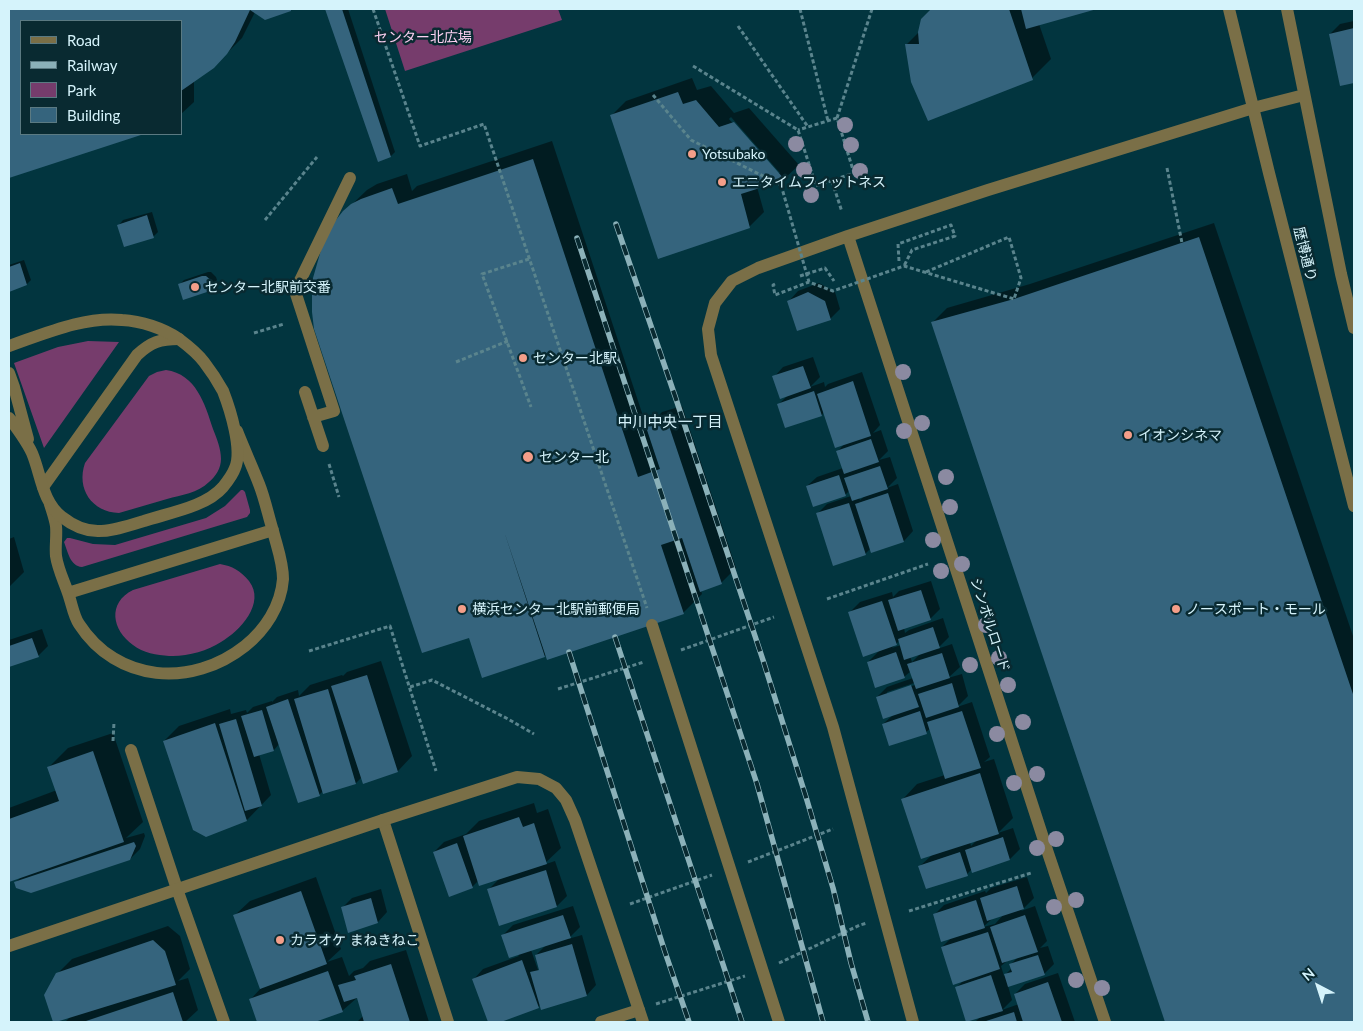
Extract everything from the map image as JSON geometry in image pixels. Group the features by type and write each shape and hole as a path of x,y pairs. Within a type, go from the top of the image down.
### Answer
{"street":[{"name":"歴博通り","path":"1229,9 1354,506"},
{"path":"1287,9 1341,274 1354,328"},
{"path":"913,1022 833,727 711,355 708,330 715,303 732,281 758,268 848,236 988,190 1253,108 1304,95"},
{"path":"313,417 334,412 295,291 350,178"},
{"name":"シンボルロード","path":"848,236 1048,853 1105,1022"},
{"path":"9,346 55,330 90,321 122,320 153,326 179,339 204,361 222,390 259,484 282,563 283,580 280,596 266,625 254,639 225,661 208,668 169,674 138,669 119,662 90,640 77,622 56,557 56,526 9,373"},
{"path":"43,487 137,355 154,342 166,339 179,339"},
{"path":"305,392 323,446"},
{"path":"9,418 32,451"},
{"path":"50,504 61,517 91,532 109,531 202,503 223,488 236,467 238,446 234,423"},
{"path":"68,593 273,530"},
{"path":"650,619 779,1022"},
{"path":"131,750 224,1022"},
{"path":"9,946 517,777 539,778 556,788 566,800 576,820 641,1016 601,1022"},
{"path":"383,820 448,1022"}],"path":[{"path":"373,9 420,146 484,124 650,619"},
{"path":"800,9 828,121"},
{"path":"694,66 798,130 816,186 832,181 854,173 837,118 872,9"},
{"path":"738,26 808,127"},
{"path":"654,95 691,140 781,185 809,282"},
{"path":"798,130 837,118"},
{"path":"265,220 317,157"},
{"path":"1167,168 1182,243"},
{"path":"832,181 842,212"},
{"path":"900,260 898,244 951,225 955,236 912,250 904,266"},
{"path":"782,282 773,285 775,295 809,282 834,290 904,266 1014,299 1021,278 1009,237 926,272"},
{"path":"529,259 482,274 531,407"},
{"path":"799,276 825,268 834,282"},
{"path":"254,333 284,324"},
{"path":"456,362 508,341"},
{"path":"323,446 339,497"},
{"path":"827,599 928,564"},
{"path":"310,651 390,626 436,771"},
{"path":"409,688 432,680 534,734"},
{"path":"112,745 114,722"},
{"path":"909,911 1031,873"}],"green space":[{"name":"センター北広場","path":"385,9 558,9 562,20 405,71"},
{"path":"88,341 119,342 44,448 14,363 58,347"},
{"path":"166,370 185,377 203,400 220,448 221,462 219,469 214,477 200,489 119,513 109,512 94,504 88,497 83,482 85,463 149,376"},
{"path":"241,490 245,492 250,510 247,517 82,567 72,561 64,542 67,538 70,538 93,544 115,545 206,518 225,506"},
{"path":"220,564 236,570 246,577 253,589 254,598 253,607 243,624 228,637 203,651 182,656 169,656 141,650 120,632 115,617 116,609 125,595 133,590"}],"building":[{"path":"9,9 291,9 291,11 265,20 250,10 235,42 227,54 214,68 182,90 182,20 20,20 20,135 141,135 9,178"},
{"path":"325,9 342,9 391,157 378,162"},
{"path":"931,9 1009,9 1033,80 928,121 911,82 905,44 919,44 918,32 921,19"},
{"path":"1021,9 1097,9 1026,29"},
{"path":"1354,28 1354,83 1340,86 1329,34"},
{"name":"Yotsubako","path":"678,92 683,104 696,100 719,127 734,122 785,180 741,194 750,228 658,259 610,115"},
{"path":"533,159 638,477 660,469 646,427 667,420 722,584 700,592 682,538 661,545 684,614 547,660 504,531 545,657 482,678 469,638 422,653 314,329 312,312 313,278 323,243 332,225 351,204 392,188 398,204"},
{"path":"147,215 154,238 124,247 117,225"},
{"name":"ノースポート・モール","path":"1199,237 1354,697 1354,1022 1165,1022 931,322 1014,299"},
{"path":"20,263 27,285 9,292 9,267"},
{"name":"センター北駅前交番","path":"206,276 212,281 211,289 183,300 178,284"},
{"path":"808,292 825,301 831,320 797,331 787,301"},
{"path":"803,366 811,388 780,399 772,376"},
{"path":"853,381 871,436 835,448 817,394"},
{"path":"814,391 822,416 785,428 777,404"},
{"path":"871,439 879,462 844,474 836,451"},
{"path":"880,466 888,489 852,501 844,478"},
{"path":"839,475 846,496 813,507 806,486"},
{"path":"888,493 904,542 871,553 855,504"},
{"path":"849,503 866,555 833,566 816,513"},
{"path":"921,590 931,620 898,631 888,600"},
{"path":"882,601 897,645 863,657 848,612"},
{"path":"933,627 940,648 904,660 898,639"},
{"path":"32,638 39,657 9,667 9,646"},
{"path":"896,652 905,678 875,688 867,662"},
{"path":"942,653 950,678 916,689 907,664"},
{"path":"367,675 398,772 363,784 331,686"},
{"path":"952,683 959,707 926,718 918,694"},
{"path":"911,685 919,707 883,719 876,697"},
{"path":"328,689 356,784 323,794 294,699"},
{"path":"288,699 320,796 298,803 266,707"},
{"path":"262,710 274,751 254,757 241,716"},
{"path":"920,711 927,734 889,746 882,724"},
{"path":"962,711 981,768 945,779 927,722"},
{"path":"236,719 262,806 245,811 219,724"},
{"path":"215,723 247,821 206,837 193,830 163,741"},
{"path":"93,751 124,842 9,882 9,819 59,801 47,767"},
{"path":"980,773 999,834 921,859 901,799"},
{"path":"519,817 523,827 534,823 547,864 479,886 463,836"},
{"path":"1003,837 1010,860 972,873 965,850"},
{"path":"134,842 136,846 130,860 31,893 16,888 14,882"},
{"path":"457,843 473,888 449,897 433,852"},
{"path":"960,852 968,876 926,889 918,866"},
{"path":"546,870 557,907 499,926 487,889"},
{"path":"1017,886 1024,909 987,921 980,898"},
{"name":"カラオケ まねきねこ","path":"301,891 327,964 260,989 233,915"},
{"path":"371,898 378,923 348,933 341,907"},
{"path":"976,900 985,928 941,942 933,914"},
{"path":"563,915 571,938 509,958 501,935"},
{"path":"1025,915 1038,952 1002,963 990,927"},
{"path":"988,932 1000,969 953,985 941,947"},
{"path":"153,940 165,951 176,985 53,1022 44,995 56,973"},
{"path":"572,944 587,996 541,1010 530,972 539,970 535,955"},
{"path":"1038,955 1045,975 1008,987 1004,974 1012,972 1009,964"},
{"path":"522,960 539,1008 501,1022 488,1022 472,979"},
{"path":"391,964 410,1022 364,1022 357,998 344,1002 338,985 356,980 354,976"},
{"path":"328,971 343,1012 315,1022 257,1022 249,999"},
{"path":"991,975 1003,1011 966,1022 955,987"},
{"path":"1048,982 1062,1022 1023,1022 1014,994"},
{"path":"173,992 183,1022 83,1022"},
{"path":"1014,1012 1017,1022 983,1022"}],"railway":[{"path":"616,224 763,660 833,888 851,963 868,1022"},
{"path":"577,238 757,784 823,1022"},
{"path":"615,637 742,1022"},
{"path":"569,652 689,1022"}],"place":[{"name":"Yotsubako","path":"692,154"},
{"name":"エニタイムフィットネス","path":"722,182"},
{"name":"センター北駅前交番","path":"195,287"},
{"name":"センター北駅","path":"523,358"},
{"name":"イオンシネマ","path":"1128,435"},
{"name":"センター北","path":"528,457"},
{"name":"横浜センター北駅前郵便局","path":"462,609"},
{"name":"ノースポート・モール","path":"1176,609"},
{"name":"カラオケ まねきねこ","path":"280,940"}],"district":[{"name":"中川中央一丁目","path":"670,422"}]}
